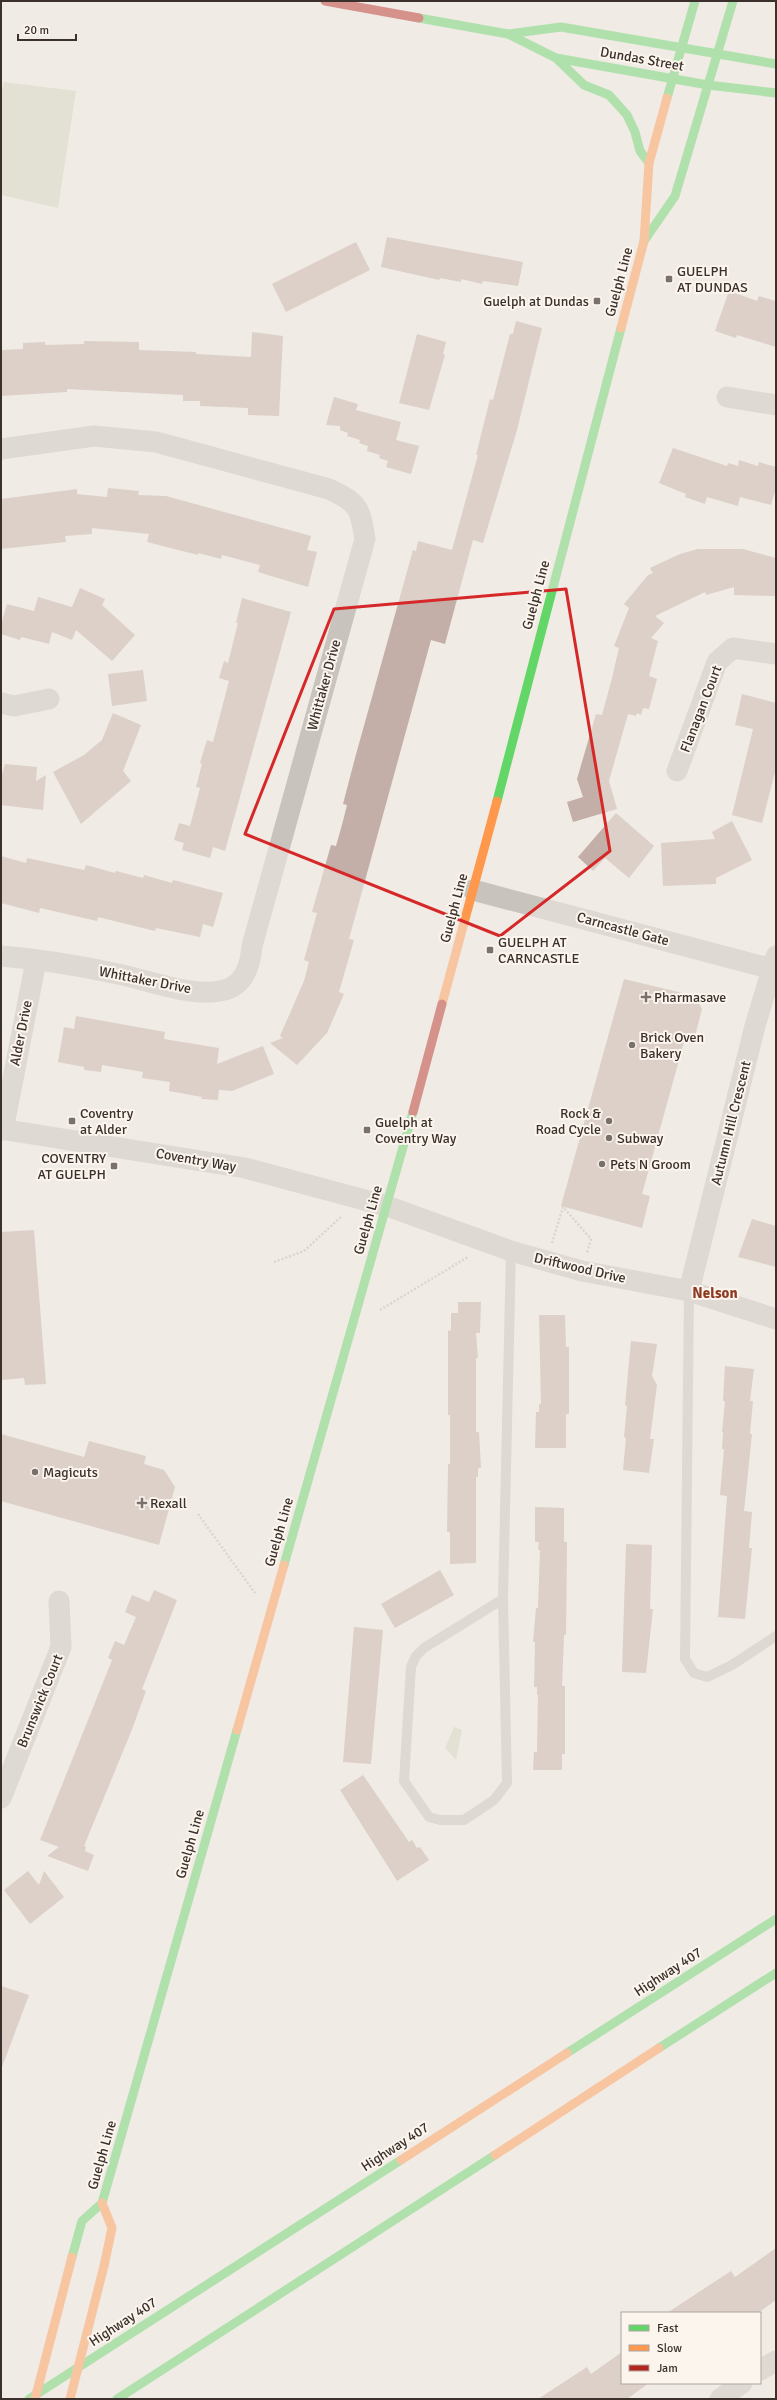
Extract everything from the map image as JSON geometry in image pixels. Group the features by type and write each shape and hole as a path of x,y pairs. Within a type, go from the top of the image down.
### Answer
{"main road":[{"name":"Dundas Street","path":"325,1 508,34 556,58 708,85 776,93"},
{"name":"Guelph Line","path":"35,2399 82,2221 102,2203 387,1206 473,890 644,241 649,163 695,1"},
{"name":"Guelph Line","path":"644,241 675,196 733,1"},
{"name":"Dundas Street","path":"508,34 561,27 776,64"},
{"path":"556,58 584,85 609,95 627,115 635,132 640,151 649,163"},
{"name":"Highway 407","path":"29,2399 776,1919"},
{"path":"117,2399 776,1973"},
{"name":"Guelph Line","path":"70,2399 104,2266 112,2228 102,2203"}],"street":[{"path":"727,397 776,405"},
{"name":"Whittaker Drive","path":"1,449 94,436 156,442 329,489 350,499 361,514 365,539 252,946 250,966 240,982 220,991 184,990 117,973 1,956"},
{"name":"Flanagan Court","path":"677,771 717,662 732,648 776,654"},
{"path":"1,703 14,706 49,699"},
{"name":"Carncastle Gate","path":"473,890 774,962"},
{"name":"Alder Drive","path":"2,1130 36,961"},
{"name":"Autumn Hill Crescent","path":"689,1291 755,1026 774,962"},
{"name":"Coventry Way","path":"2,1130 218,1162 387,1206"},
{"name":"Driftwood Drive","path":"387,1206 512,1251 582,1271 689,1291 776,1319"},
{"name":"Brunswick Court","path":"1,1798 61,1647 59,1601"},
{"path":"761,2369 776,2361"},
{"path":"720,2399 741,2384"}],"lane":[{"path":"503,1598 424,1648 416,1656 411,1667 404,1781 429,1817 440,1820 464,1820 494,1800 507,1783 503,1598 512,1251"},
{"path":"689,1291 685,1659 694,1673 707,1677 732,1665 776,1636"}],"path":[{"path":"547,1261 563,1207 591,1239 582,1271"},
{"path":"274,1262 304,1251 342,1216"},
{"path":"353,1326 491,1244"},
{"path":"198,1514 270,1614"}],"highlighted area":[{"path":"566,589 610,851 500,936 245,834 334,609"}],"green space":[{"path":"4,82 76,91 58,208 1,195 1,93"},
{"path":"454,1727 462,1730 456,1760 445,1748"}],"building":[{"path":"387,237 523,262 518,286 483,281 482,284 461,279 461,282 440,278 439,280 381,267"},
{"path":"356,242 370,270 286,312 272,284"},
{"path":"729,291 757,301 759,296 776,301 776,347 737,335 736,338 715,331"},
{"path":"516,321 542,328 517,430 483,543 473,540 445,644 431,640 349,939 354,940 339,992 344,994 327,1033 297,1065 270,1043 283,1038 280,1036 304,981 309,962 304,960 317,913 312,912 331,845 336,846 343,821 347,805 343,804 413,550 416,551 418,541 452,550 478,455 476,455 490,399 493,400 510,334 513,334"},
{"path":"252,332 283,336 279,416 248,415 248,408 200,406 200,401 183,401 183,395 67,389 67,392 1,396 1,350 23,349 23,343 45,342 45,345 84,344 84,341 139,342 139,350 196,352 196,354 251,357"},
{"path":"417,334 446,342 443,354 445,355 429,410 399,403"},
{"path":"334,397 358,404 356,410 401,422 396,440 419,446 411,474 386,467 388,461 379,458 380,455 367,451 368,446 359,443 360,440 347,436 348,433 340,430 340,426 326,425"},
{"path":"673,448 727,466 728,463 738,466 739,460 758,466 759,462 776,467 776,488 771,505 740,497 738,506 707,497 705,504 685,497 686,494 659,483"},
{"path":"108,488 139,491 138,495 166,496 311,536 307,550 317,552 308,587 258,572 260,565 222,555 221,559 198,553 198,555 147,542 149,534 92,528 92,534 65,536 66,542 1,549 1,499 77,489 77,494 107,497"},
{"path":"698,549 743,549 776,558 776,596 734,595 734,587 706,595 705,592 655,616 664,623 651,638 658,641 649,676 657,679 649,709 643,708 641,715 637,713 636,716 628,714 609,781 617,809 573,822 567,802 583,797 577,779 596,714 602,715 612,678 619,648 614,646 629,608 624,604 648,575 653,573 650,568 680,554"},
{"path":"80,588 105,599 102,605 135,635 112,661 76,630 72,640 52,632 49,644 21,637 20,640 1,634 1,625 7,604 34,611 38,597 72,607"},
{"path":"242,598 291,612 225,851 213,847 210,858 182,850 184,843 174,840 179,823 190,826 200,788 196,787 202,764 200,763 207,740 213,742 229,681 219,678 224,661 228,663 238,623 236,623"},
{"path":"143,670 147,701 112,706 108,674"},
{"path":"742,694 776,703 776,768 762,823 732,815 753,729 735,725"},
{"path":"113,713 141,725 123,771 131,781 81,824 53,772 84,755 102,740"},
{"path":"5,764 37,767 36,781 46,775 43,810 1,805 1,778"},
{"path":"616,813 654,846 629,878 605,858 593,871 578,857"},
{"path":"732,821 752,860 716,878 716,884 663,886 661,843 715,839 712,832"},
{"path":"1,856 26,863 27,858 84,870 86,865 115,873 116,871 143,878 144,875 172,883 173,880 223,893 213,927 203,924 200,937 156,928 155,931 98,917 97,921 40,908 39,913 1,903"},
{"path":"624,979 695,996 702,1009 693,1044 684,1042 642,1194 650,1196 642,1228 561,1206"},
{"path":"76,1016 165,1032 164,1039 219,1048 217,1064 263,1046 274,1074 232,1091 219,1090 218,1100 201,1099 202,1097 169,1091 170,1082 142,1078 143,1072 102,1065 101,1072 84,1070 84,1067 58,1062 64,1027 74,1029"},
{"path":"752,1219 776,1226 776,1267 738,1257"},
{"path":"34,1230 46,1384 25,1385 24,1378 1,1380 1,1232"},
{"path":"458,1302 481,1302 480,1333 476,1333 478,1358 476,1358 476,1432 479,1432 481,1468 478,1468 478,1477 476,1477 476,1563 450,1564 450,1532 447,1532 448,1464 450,1464 450,1415 448,1415 448,1331 451,1330 451,1313 458,1313"},
{"path":"539,1315 565,1315 566,1347 569,1347 569,1414 566,1414 566,1448 535,1448 536,1412 539,1412 539,1404 541,1404"},
{"path":"631,1341 657,1344 652,1376 657,1385 650,1439 654,1439 649,1473 623,1470 627,1406 625,1405"},
{"path":"725,1366 754,1369 750,1401 753,1401 750,1434 752,1434 744,1511 752,1512 749,1548 752,1548 745,1619 718,1617 727,1496 720,1495 724,1449 722,1449 722,1432 725,1401 723,1401"},
{"path":"1,1434 84,1457 89,1441 146,1456 144,1464 164,1470 175,1487 159,1545 1,1501"},
{"path":"535,1507 564,1508 564,1542 567,1542 566,1635 564,1635 562,1686 565,1686 565,1754 562,1754 562,1770 533,1770 534,1752 537,1752 538,1695 537,1687 534,1687 535,1642 533,1642 536,1608 538,1608 540,1550 538,1550 539,1542 535,1542"},
{"path":"626,1544 652,1545 650,1609 653,1609 646,1673 622,1672"},
{"path":"440,1570 454,1595 395,1628 381,1604"},
{"path":"154,1590 177,1600 142,1689 146,1691 131,1732 84,1846 86,1847 85,1851 94,1855 88,1871 47,1856 59,1847 40,1840 112,1660 108,1658 115,1641 124,1645 136,1617 125,1612 132,1595 149,1602"},
{"path":"354,1627 383,1630 371,1764 343,1762"},
{"path":"363,1775 409,1842 412,1840 417,1848 420,1847 429,1860 397,1881 340,1790"},
{"path":"28,1871 39,1885 44,1871 64,1897 30,1924 4,1890"},
{"path":"1,1986 29,1995 2,2067 1,2067"},
{"path":"776,2248 776,2300 759,2312 669,2312 731,2271 735,2277"},
{"path":"621,2353 621,2384 648,2384 627,2399 538,2399 587,2367 591,2374"}],"traffic: fast":[{"path":"667,98 695,1"},
{"path":"644,241 675,196 733,1"},
{"path":"419,18 508,34 556,58 708,85 776,93"},
{"path":"508,34 561,27 776,64"},
{"path":"556,58 584,85 609,95 627,115 635,132 640,151 649,163"},
{"path":"497,801 621,328"},
{"path":"284,1565 413,1112"},
{"path":"72,2257 82,2221 102,2203 237,1730"},
{"path":"567,2053 776,1919"},
{"path":"659,2048 776,1973"},
{"path":"117,2399 495,2155"},
{"path":"29,2399 401,2160"}],"traffic: slow":[{"path":"621,328 644,241 649,163 667,98"},
{"path":"442,1004 497,801"},
{"path":"237,1730 284,1565"},
{"path":"495,2155 659,2048"},
{"path":"401,2160 567,2053"},
{"path":"102,2203 112,2228 104,2266"},
{"path":"35,2399 72,2257"},
{"path":"70,2399 104,2266"}],"traffic: jam":[{"path":"325,1 419,18"},
{"path":"413,1112 442,1004"}],"place":[{"name":"GUELPH AT DUNDAS","path":"669,279"},
{"name":"Guelph at Dundas","path":"597,301"},
{"name":"GUELPH AT CARNCASTLE","path":"490,950"},
{"name":"Pharmasave","path":"646,997"},
{"name":"Brick Oven Bakery","path":"632,1045"},
{"name":"Coventry at Alder","path":"72,1121"},
{"name":"Rock & Road Cycle","path":"609,1121"},
{"name":"Guelph at Coventry Way","path":"367,1130"},
{"name":"Subway","path":"609,1138"},
{"name":"Pets N Groom","path":"602,1164"},
{"name":"COVENTRY AT GUELPH","path":"114,1166"},
{"name":"Magicuts","path":"35,1472"},
{"name":"Rexall","path":"142,1503"}],"district":[{"name":"Nelson","path":"715,1293"}]}
